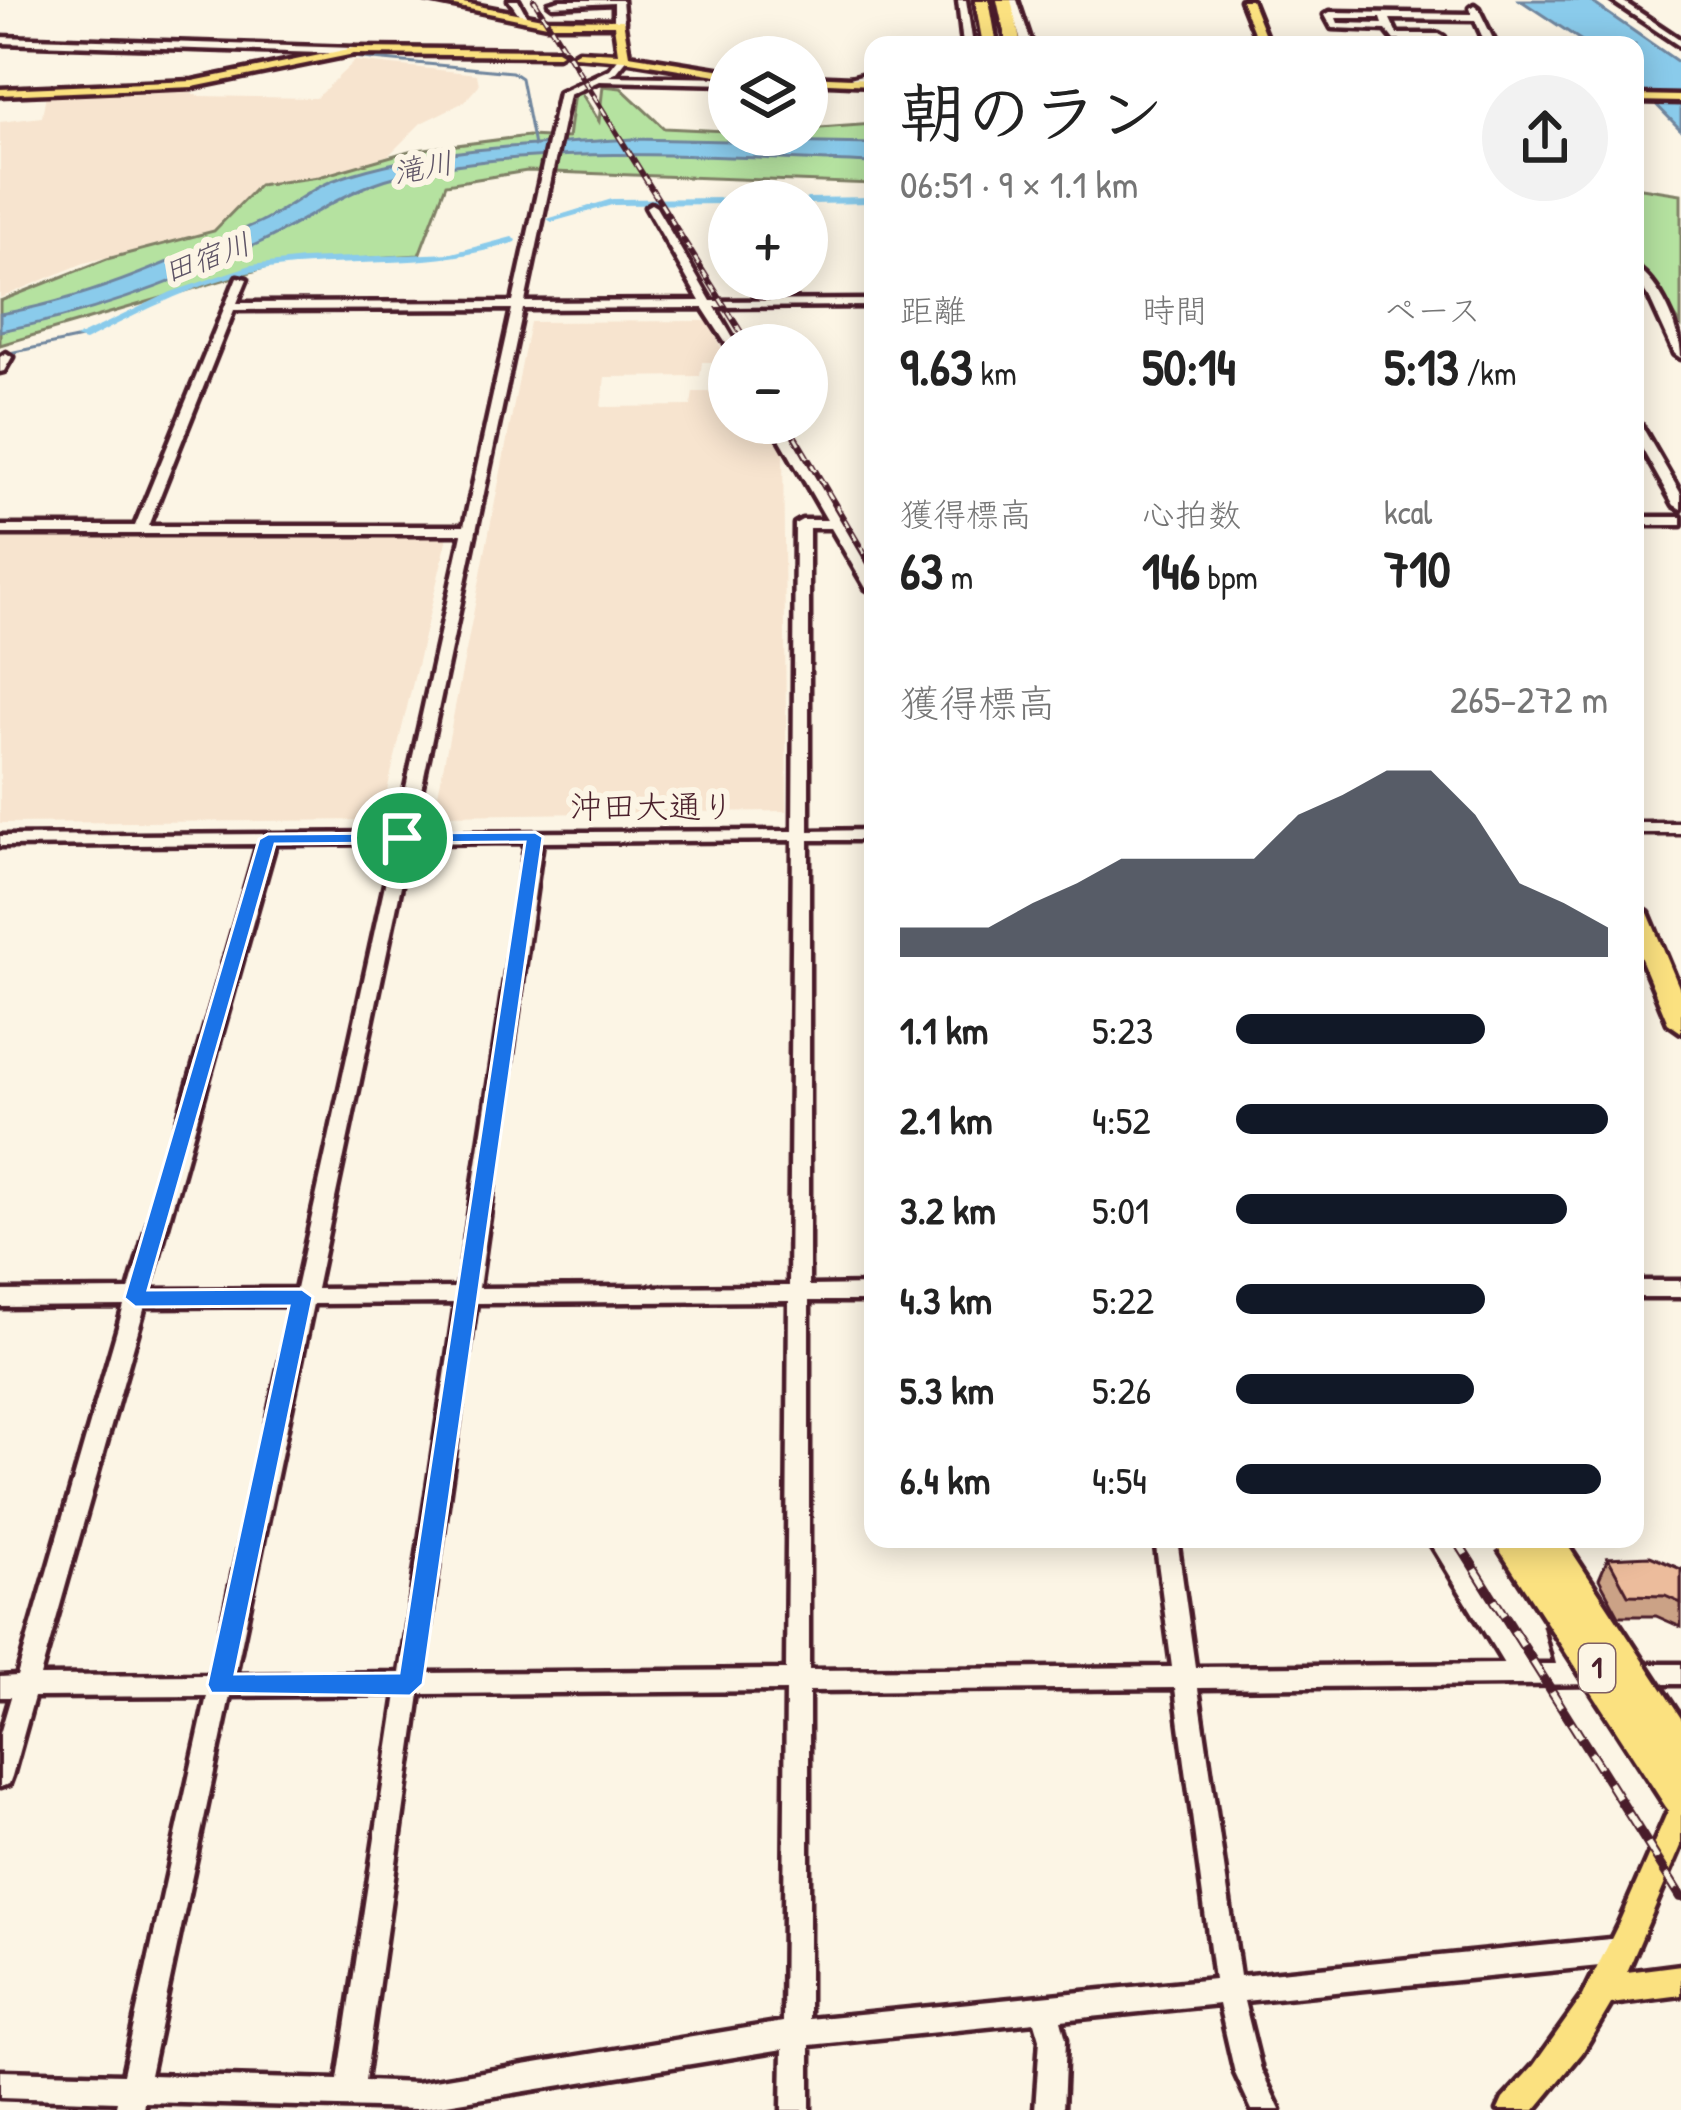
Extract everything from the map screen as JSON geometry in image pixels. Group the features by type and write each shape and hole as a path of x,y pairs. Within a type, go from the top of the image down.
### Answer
{"highway":[{"path":"972,0 977,36"},
{"path":"982,0 988,36"},
{"path":"994,0 1001,36"},
{"path":"1008,0 1012,36"},
{"path":"1644,931 1674,993 1681,1023"},
{"name":"1","path":"1520,1548 1681,1797"},
{"name":"1","path":"1544,1548 1681,1750"}],"main road":[{"path":"430,0 568,23 620,22 624,57"},
{"path":"1246,0 1260,36"},
{"path":"0,92 193,83 354,52 557,53"},
{"path":"578,54 624,57 708,74"},
{"path":"828,79 864,79"},
{"path":"1644,98 1681,99"},
{"path":"1514,2110 1576,2039 1607,1990 1681,1813"},
{"path":"1607,1990 1681,1980"}],"street":[{"path":"513,0 526,18"},
{"path":"552,2 618,0 620,22"},
{"path":"962,0 967,36"},
{"path":"1008,0 1023,36"},
{"path":"1615,0 1681,44"},
{"path":"552,2 568,23"},
{"path":"1387,21 1330,15 1335,26 1475,13 1486,36"},
{"path":"1429,17 1438,36"},
{"path":"1387,21 1394,36"},
{"path":"0,40 354,52"},
{"path":"132,2098 564,93 613,71 624,57"},
{"path":"593,78 708,77"},
{"path":"651,207 719,324"},
{"path":"140,530 241,279"},
{"path":"1644,280 1654,291 1665,328 1681,354"},
{"path":"228,307 864,303"},
{"path":"1644,440 1681,506"},
{"path":"789,444 864,572"},
{"path":"1644,521 1681,521"},
{"path":"796,2110 802,524 836,524"},
{"path":"0,530 469,530"},
{"path":"1644,828 1681,828"},
{"name":"沖田大通り","path":"0,841 864,835"},
{"path":"350,2092 535,837"},
{"path":"0,1776 268,839"},
{"path":"1644,1288 1681,1288"},
{"path":"0,1299 864,1293"},
{"path":"1167,1548 1229,1991 1248,2073 1266,2110"},
{"path":"1444,1548 1523,1675"},
{"path":"1540,1548 1570,1675"},
{"path":"0,1688 1681,1673"},
{"path":"0,2084 132,2098 350,2092 416,2096 796,2033 1620,1951"},
{"path":"1045,2009 1053,2038 1049,2110"}],"shaded area":[{"path":"355,61 477,74 479,85 464,102 421,123 389,155 319,177 256,188 214,231 84,263 0,298 0,122 42,117 46,94 182,88 198,96 316,98"},
{"path":"708,321 708,362 702,362 700,376 605,377 601,407 691,406 693,392 708,392 708,444 780,444 783,449 787,811 434,815 530,322"},
{"path":"449,532 380,820 0,823 0,537"}],"green space":[{"path":"603,86 621,88 664,128 708,130 708,156 828,156 828,127 864,125 864,184 527,171 446,184 419,255 278,264 0,345 0,301 107,259 214,231 259,185 319,177 409,151 528,136 568,138 574,93 580,91 599,121"},
{"path":"1644,188 1681,194 1681,325 1644,273"}],"water":[{"path":"1520,0 1589,0 1641,36 1574,36"},
{"path":"1644,38 1681,64 1681,130 1644,92"},
{"name":"滝川","path":"632,139 708,141 708,156 828,156 828,143 864,144 864,163 572,155 453,165 398,176 361,189 259,243 165,284 67,316 0,331 0,314 100,288 165,263 260,222 340,178 448,154"}],"building":[{"path":"1650,1556 1681,1569 1681,1603 1665,1596 1628,1595 1608,1558"}],"waterway":[{"path":"0,43 324,55"},
{"path":"341,56 512,72 521,78 534,146"},
{"name":"田宿川","path":"828,201 864,200"},
{"name":"田宿川","path":"552,219 612,202 708,201"},
{"name":"田宿川","path":"81,338 175,294 251,269 303,262 452,256 512,240"},
{"name":"田宿川","path":"0,355 81,338"}],"railway":[{"path":"534,0 736,324"},
{"path":"799,444 864,553"},
{"path":"1462,1548 1681,1897"}],"route":[{"path":"535,837 410,1684 220,1685 302,1297 135,1298 268,839 402,838 535,837"}]}
